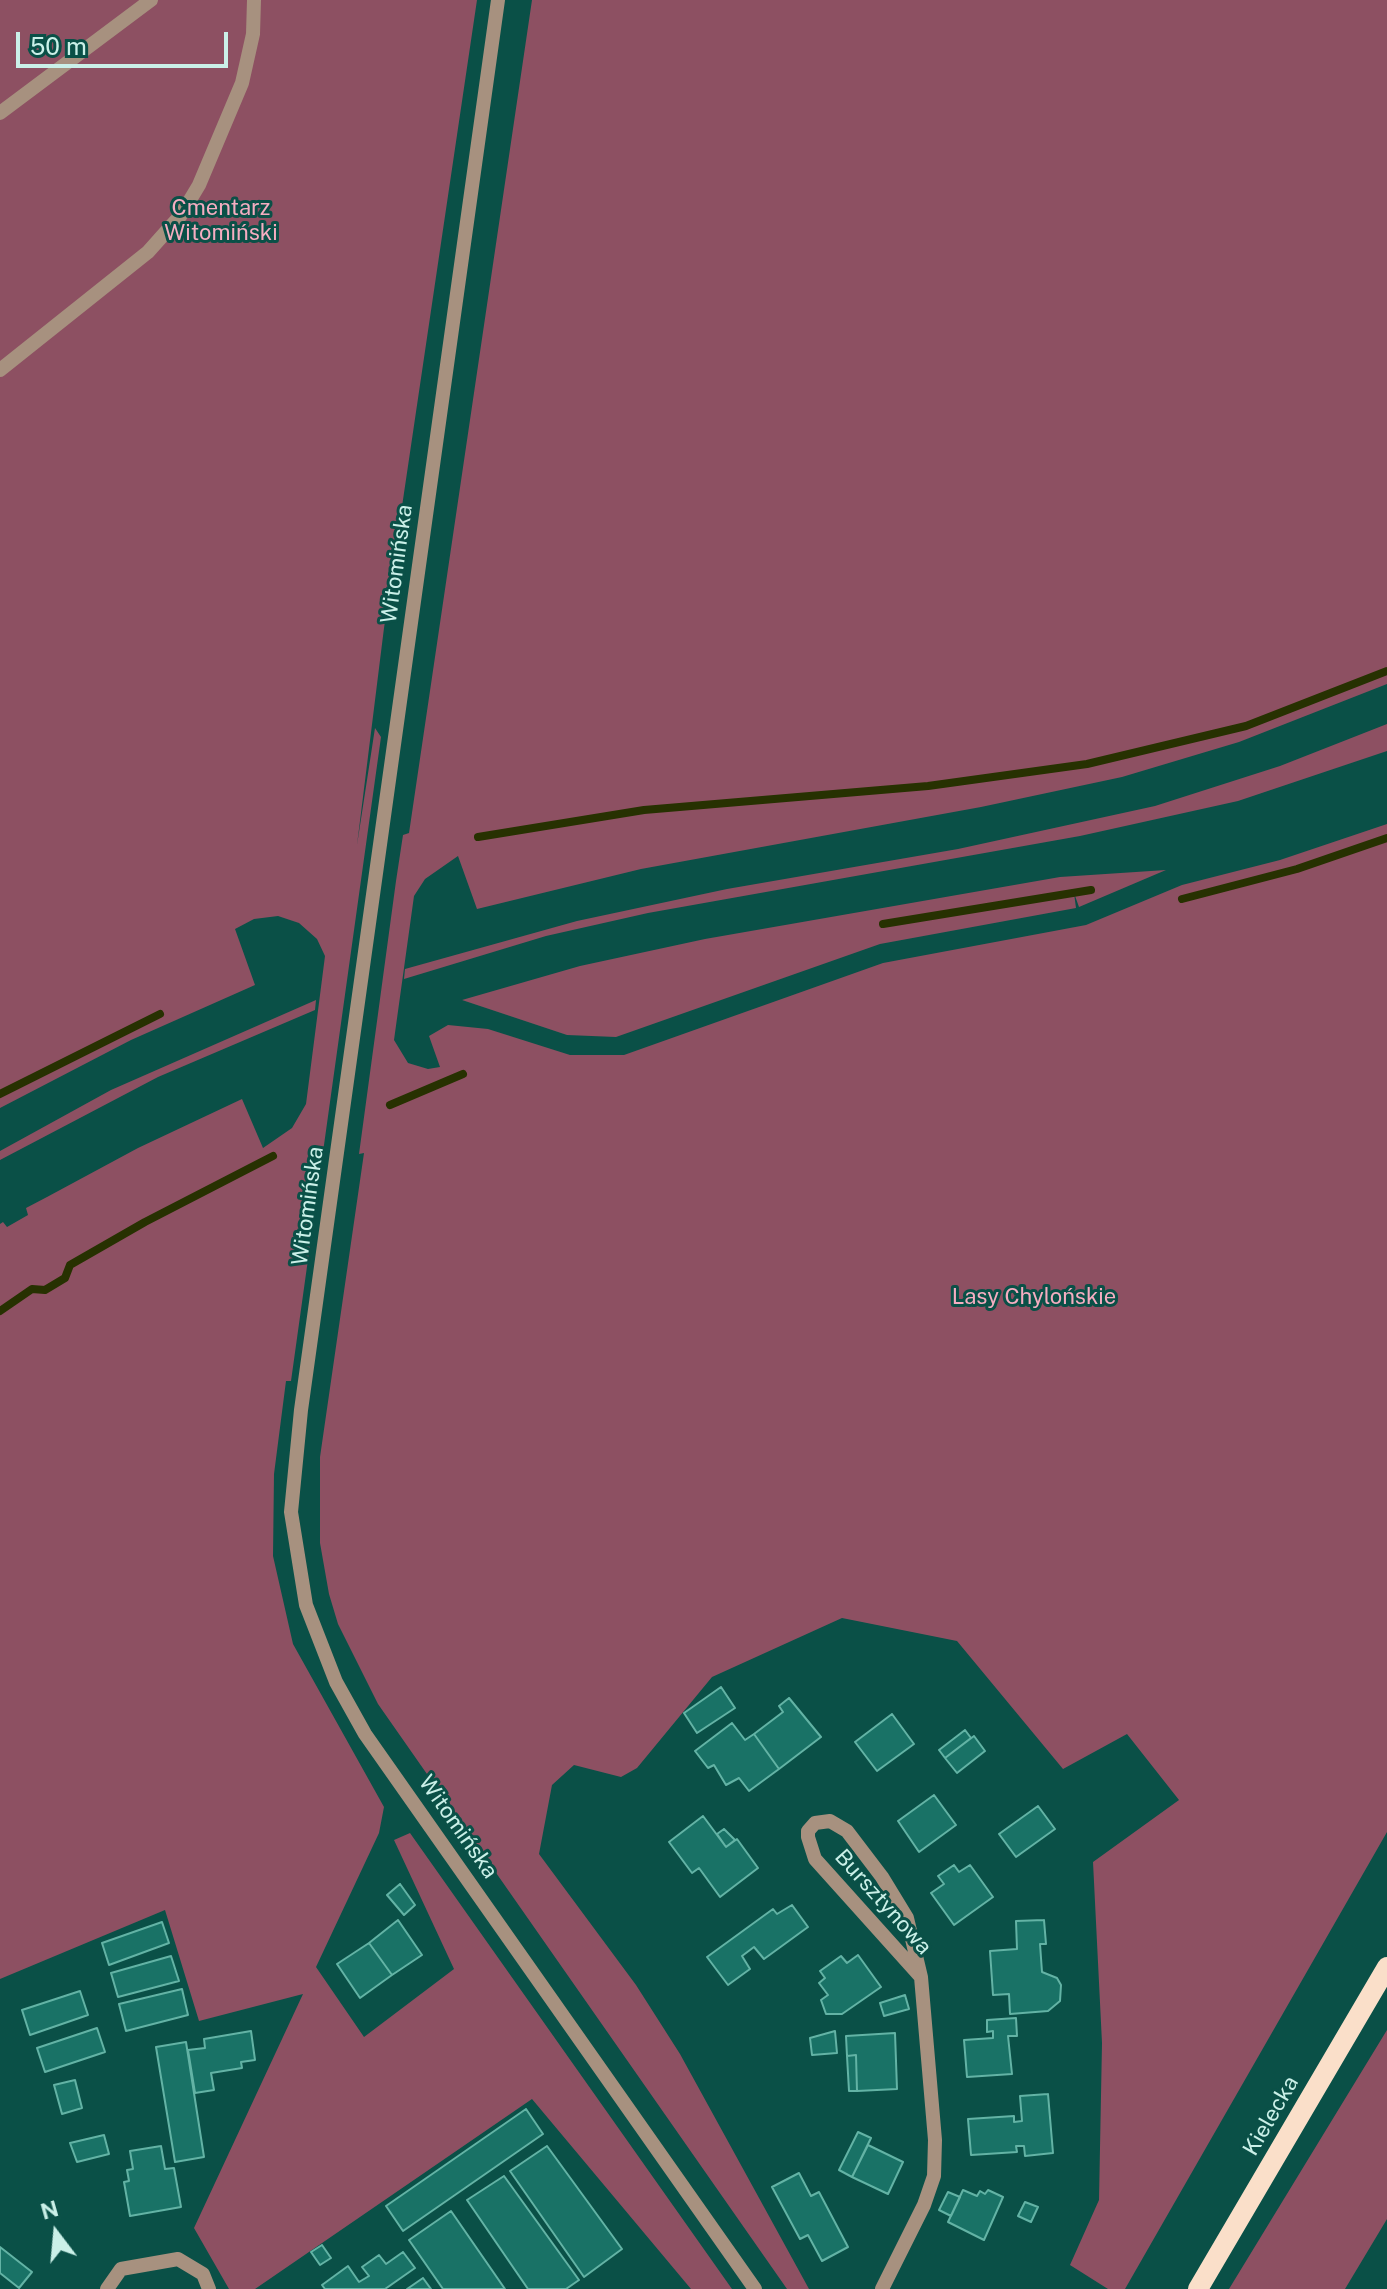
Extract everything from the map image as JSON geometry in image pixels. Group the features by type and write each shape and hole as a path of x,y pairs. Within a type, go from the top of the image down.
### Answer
{"main road":[{"name":"Kielecka","path":"1198,2289 1387,1967"}],"street":[{"path":"0,113 151,0"},
{"path":"0,370 148,252 181,215 199,185 242,83 253,34 254,0"},
{"name":"Witomińska","path":"498,0 301,1410 291,1512 298,1570 315,1633 336,1682 365,1734 755,2289"},
{"name":"Bursztynowa","path":"882,2289 908,2239 934,2176 935,2140 921,1977 907,1918 882,1877 847,1831 830,1821 815,1823 808,1837 815,1859 921,1977"},
{"path":"107,2289 121,2269 178,2259 203,2274 209,2289"}],"green space":[{"name":"Cmentarz Witomiński","path":"0,0 477,0 384,628 357,845 375,728 381,737 291,1381 286,1381 274,1474 273,1556 293,1644 384,1807 379,1833 316,1967 364,2037 454,1969 394,1840 410,1833 732,2289 691,2289 532,2099 255,2289 229,2289 194,2228 303,1994 199,2021 165,1910 0,1979 0,1224 3,1222 7,1227 28,1215 26,1208 138,1148 242,1099 263,1148 292,1128 306,1104 325,956 317,939 299,923 278,916 254,919 235,929 255,985 131,1040 0,1108"},
{"name":"Lasy Chylońskie","path":"532,0 1387,0 1387,684 1239,742 1122,777 981,807 641,869 477,909 458,856 425,879 414,896 394,1040 408,1063 428,1069 440,1067 429,1036 448,1025 488,1029 570,1055 624,1055 883,963 1086,925 1182,885 1280,860 1387,824 1387,1832 1125,2289 1108,2289 1070,2265 1099,2200 1102,2043 1093,1862 1179,1800 1127,1734 1063,1769 957,1641 842,1618 712,1677 637,1768 621,1777 574,1765 552,1785 539,1854 636,1985 680,2054 809,2289 787,2289 378,1704 338,1624 329,1594 320,1543 320,1457 364,1153 359,1154 396,881 403,835 409,833"},
{"path":"1387,724 1387,751 1238,801 1080,836 648,913 546,936 404,979 405,969 577,921 727,889 958,849 1155,806 1280,766"},
{"path":"1166,870 1079,907 1074,893 1076,908 880,944 616,1037 567,1035 462,1000 580,966 705,939 1060,877"},
{"path":"316,1000 315,1010 158,1077 0,1160 0,1151 111,1090"},
{"path":"1387,2030 1387,2219 1345,2289 1229,2289"}],"building":[{"path":"721,1687 735,1708 697,1733 684,1713"},
{"path":"789,1698 821,1737 779,1769 754,1734 783,1712 779,1706"},
{"path":"892,1714 914,1744 877,1771 855,1742"},
{"path":"732,1723 745,1740 754,1734 779,1769 749,1791 739,1778 726,1785 714,1765 708,1768 695,1751"},
{"path":"965,1730 971,1738 945,1758 939,1750"},
{"path":"974,1736 985,1751 957,1773 945,1758"},
{"path":"934,1795 956,1825 919,1852 898,1821"},
{"path":"1038,1806 1055,1829 1016,1857 999,1834"},
{"path":"703,1816 726,1847 737,1839 758,1868 720,1897 699,1868 692,1873 669,1842"},
{"path":"724,1829 735,1840 726,1847 717,1834"},
{"path":"954,1865 959,1872 970,1865 993,1897 954,1925 931,1893 944,1884 938,1876"},
{"path":"400,1884 415,1905 404,1915 387,1895"},
{"path":"792,1905 808,1927 764,1959 754,1947 742,1956 750,1969 728,1985 707,1957 773,1909 777,1914"},
{"path":"398,1920 422,1955 392,1975 369,1943"},
{"path":"1044,1920 1046,1944 1040,1944 1042,1972 1057,1978 1061,1985 1060,2001 1048,2011 1010,2014 1009,1994 993,1995 990,1951 1017,1949 1016,1921"},
{"path":"162,1922 169,1943 109,1965 102,1943"},
{"path":"369,1943 392,1975 360,1998 337,1964"},
{"path":"858,1955 881,1987 842,2014 826,2014 821,2000 828,1995 819,1983 825,1978 820,1971 841,1956 847,1963"},
{"path":"171,1956 179,1981 118,1997 111,1973"},
{"path":"182,1989 188,2015 126,2031 119,2004"},
{"path":"80,1991 88,2015 30,2035 22,2010"},
{"path":"905,1995 909,2009 884,2016 880,2003"},
{"path":"1016,2018 1017,2036 1008,2036 1012,2074 967,2077 964,2040 993,2038 993,2031 987,2032 987,2020"},
{"path":"97,2028 105,2052 45,2072 37,2048"},
{"path":"251,2031 255,2060 241,2062 242,2068 211,2073 214,2090 195,2093 188,2050 205,2048 204,2039"},
{"path":"835,2031 837,2053 812,2055 810,2038"},
{"path":"895,2033 897,2089 857,2091 856,2055 847,2056 846,2036"},
{"path":"186,2042 204,2157 175,2162 156,2047"},
{"path":"856,2055 857,2091 849,2091 847,2056"},
{"path":"75,2080 82,2108 62,2114 54,2085"},
{"path":"1048,2094 1053,2153 1025,2156 1024,2146 1016,2146 1017,2152 971,2155 968,2119 1014,2116 1014,2122 1022,2121 1020,2096"},
{"path":"526,2109 543,2134 403,2231 386,2206"},
{"path":"858,2132 871,2138 852,2177 839,2170"},
{"path":"104,2135 109,2154 77,2162 70,2143"},
{"path":"868,2145 903,2162 888,2194 852,2177"},
{"path":"161,2146 165,2169 174,2168 181,2207 130,2216 124,2182 129,2181 127,2170 133,2169 130,2151"},
{"path":"547,2146 622,2249 584,2277 510,2171"},
{"path":"799,2173 811,2196 819,2192 848,2247 822,2261 808,2235 800,2239 772,2187"},
{"path":"504,2176 579,2280 566,2289 528,2289 467,2200"},
{"path":"963,2190 977,2196 980,2191 985,2194 988,2190 1003,2197 984,2240 948,2222"},
{"path":"948,2192 960,2197 951,2216 939,2210"},
{"path":"1025,2202 1038,2207 1031,2222 1018,2216"},
{"path":"451,2211 505,2289 443,2289 409,2240"},
{"path":"322,2245 331,2258 320,2265 311,2252"},
{"path":"0,2247 32,2272 19,2288 0,2273"},
{"path":"403,2252 415,2268 385,2289 325,2289 322,2285 348,2266 359,2282 369,2276 362,2267 379,2255 386,2264"},
{"path":"423,2278 431,2289 407,2289"}],"waterway":[{"path":"478,837 644,810 928,786 1087,764 1246,726 1387,671"},
{"path":"1182,899 1297,869 1387,838"},
{"path":"883,924 1091,890"},
{"path":"0,1094 160,1014"},
{"path":"390,1105 463,1074"},
{"path":"0,1311 32,1289 45,1290 65,1278 70,1265 145,1222 273,1156"}]}
